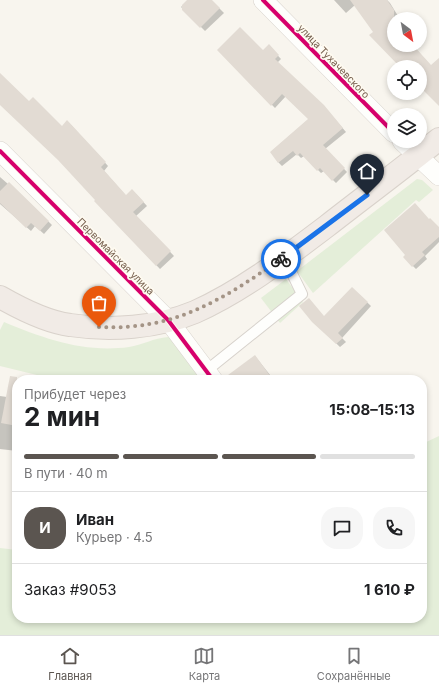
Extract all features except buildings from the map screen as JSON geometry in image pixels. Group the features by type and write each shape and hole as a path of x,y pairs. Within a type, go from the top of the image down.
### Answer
{"highway":[{"path":"0,297 40,316 69,325 115,328 141,326 194,312 252,280 439,139"}],"street":[{"name":"улица Тухачевского","path":"263,0 387,126"},
{"path":"409,148 439,176"},
{"name":"Первомайская улица","path":"0,151 168,320 210,375"}],"lane":[{"path":"210,375 302,294 284,257"}],"green space":[{"path":"417,179 422,180 433,190 419,202 416,200 313,293 297,271"},
{"path":"286,279 303,302 280,323 261,298"},
{"path":"4,322 50,339 96,348 129,347 168,337 201,375 37,375 0,366 0,330"},
{"path":"439,436 439,635 0,635 0,548 12,549 12,623 427,623 427,442"}],"cycle path":[{"path":"263,0 387,126"},
{"path":"0,151 168,320 209,375"}],"way so far":[{"path":"99,327 115,328 141,326 194,312 252,280 281,259"}],"route":[{"path":"281,259 305,243 367,195"}]}
